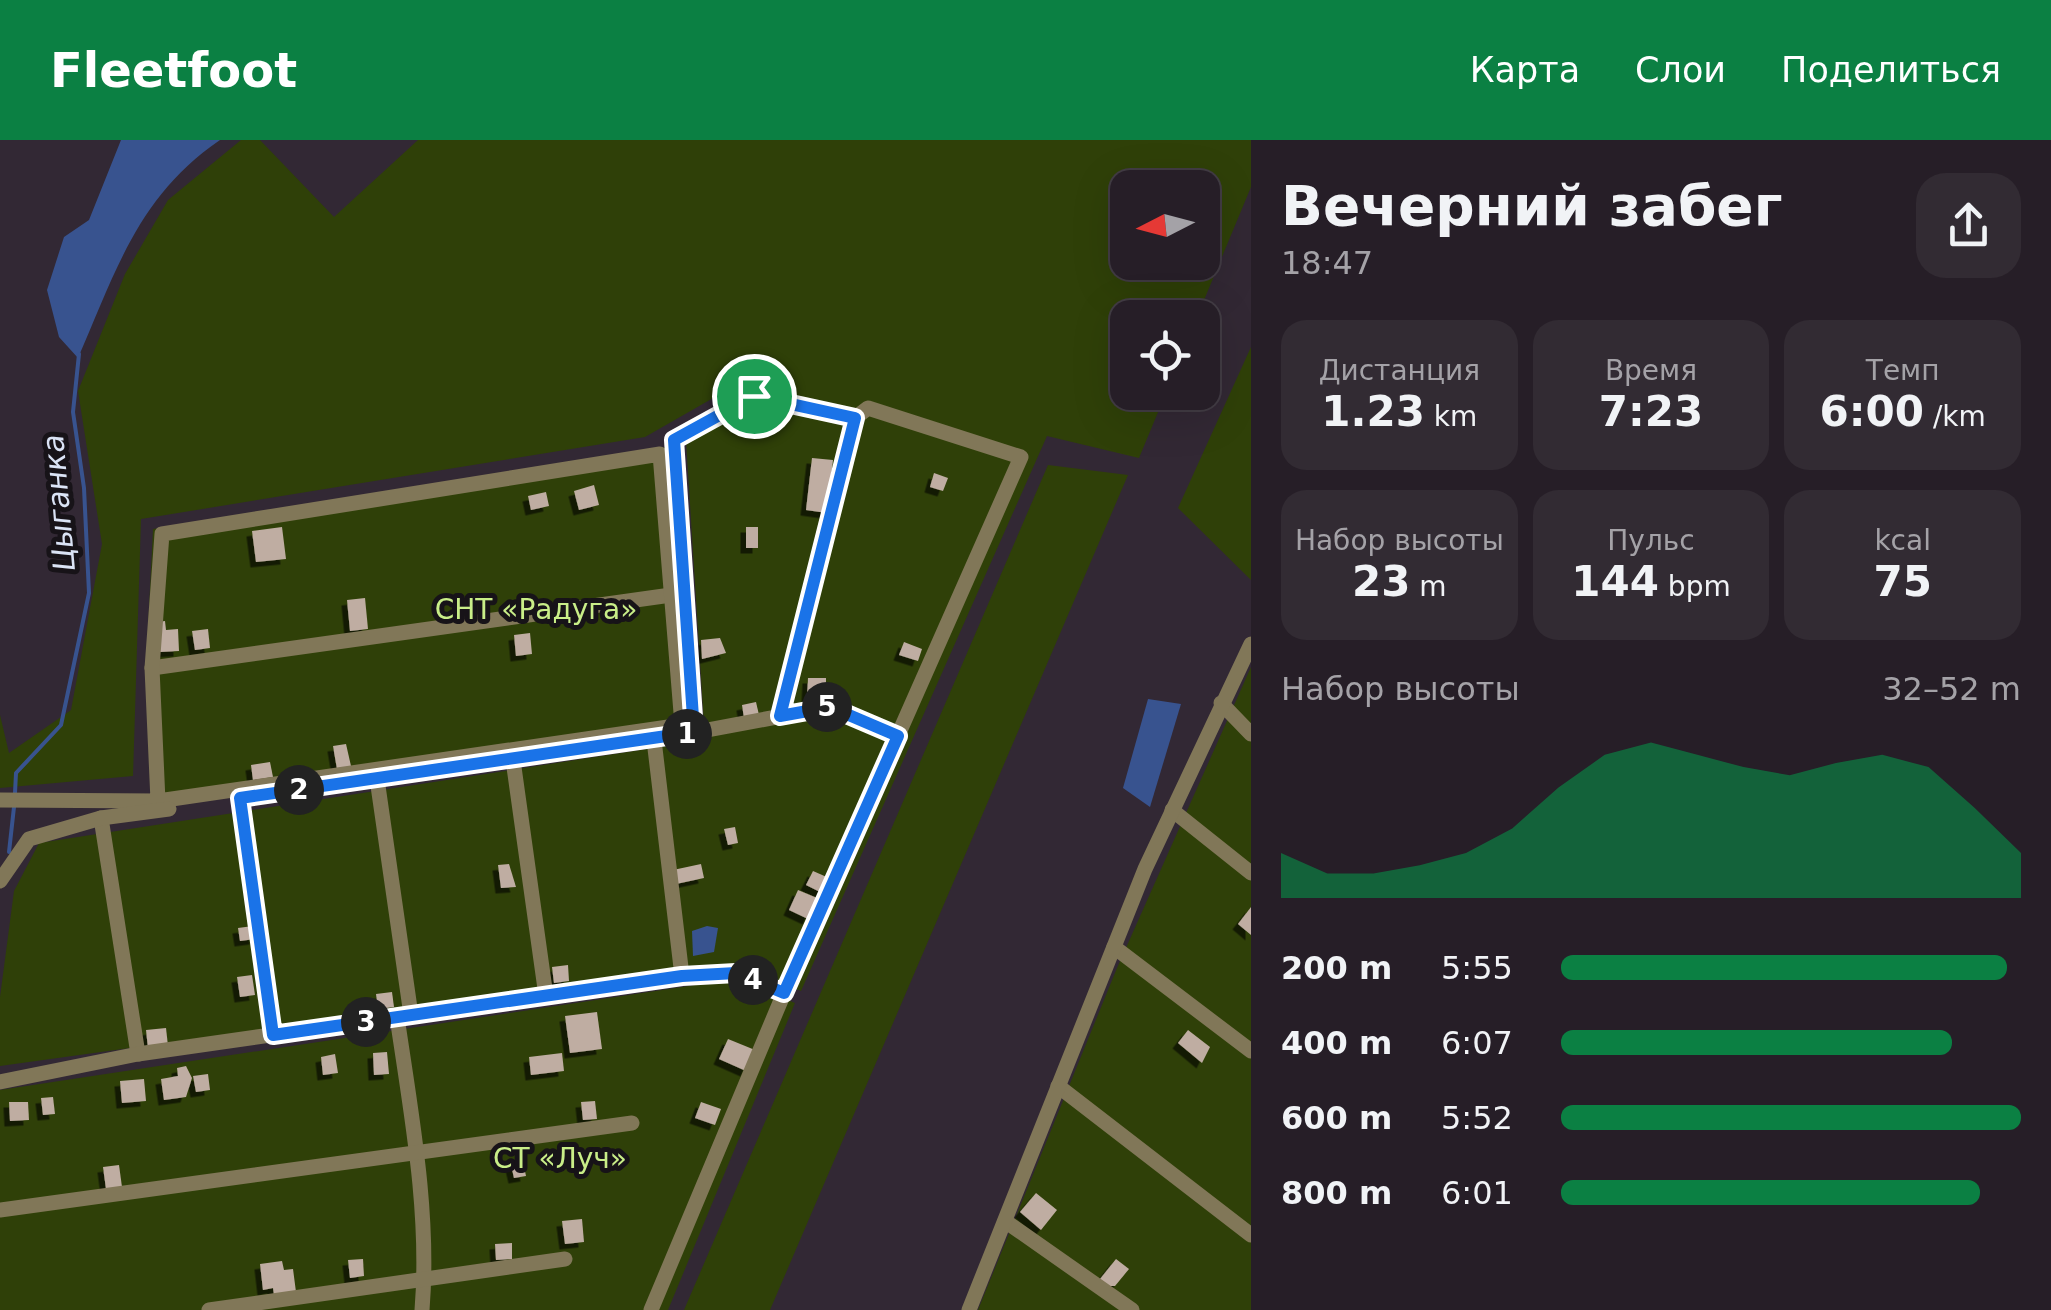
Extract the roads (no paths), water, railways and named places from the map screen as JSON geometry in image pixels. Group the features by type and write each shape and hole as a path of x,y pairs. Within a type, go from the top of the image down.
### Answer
{"street":[{"path":"694,732 674,440 754,396 855,418"},
{"path":"651,1310 784,993 1022,457 868,408 855,418 780,716"},
{"path":"0,800 158,801 682,725 660,454 162,534 152,668 158,801"},
{"path":"152,668 672,595"},
{"path":"969,1310 1114,946 1172,810 1251,644"},
{"path":"1221,703 1251,734"},
{"path":"0,882 29,840 100,818 654,740 830,707 898,736"},
{"path":"654,740 682,976"},
{"path":"513,760 546,996"},
{"path":"377,779 416,1151 425,1276 422,1310"},
{"path":"240,798 273,1035"},
{"path":"1172,810 1251,873"},
{"path":"100,818 138,1054"},
{"path":"1114,946 1251,1051"},
{"path":"0,1082 138,1054 682,976 736,973 784,993"},
{"path":"1058,1086 1251,1235"},
{"path":"0,1210 632,1124"},
{"path":"1004,1221 1132,1310"},
{"path":"209,1310 425,1276 565,1259"}],"water":[{"path":"121,140 220,140 169,185 132,237 78,358 59,337 47,290 64,237 89,220"},
{"path":"1148,699 1181,704 1150,807 1123,788"},
{"path":"707,926 718,928 714,952 693,956 692,931"}],"waterway":[{"name":"Цыганка","path":"15,793 16,773 61,725 89,593 84,488 73,412 79,354"},
{"name":"Цыганка","path":"9,852 14,807"}],"park label":[{"name":"СНТ «Радуга»","path":"536,609"},
{"name":"СТ «Луч»","path":"560,1158"}]}
